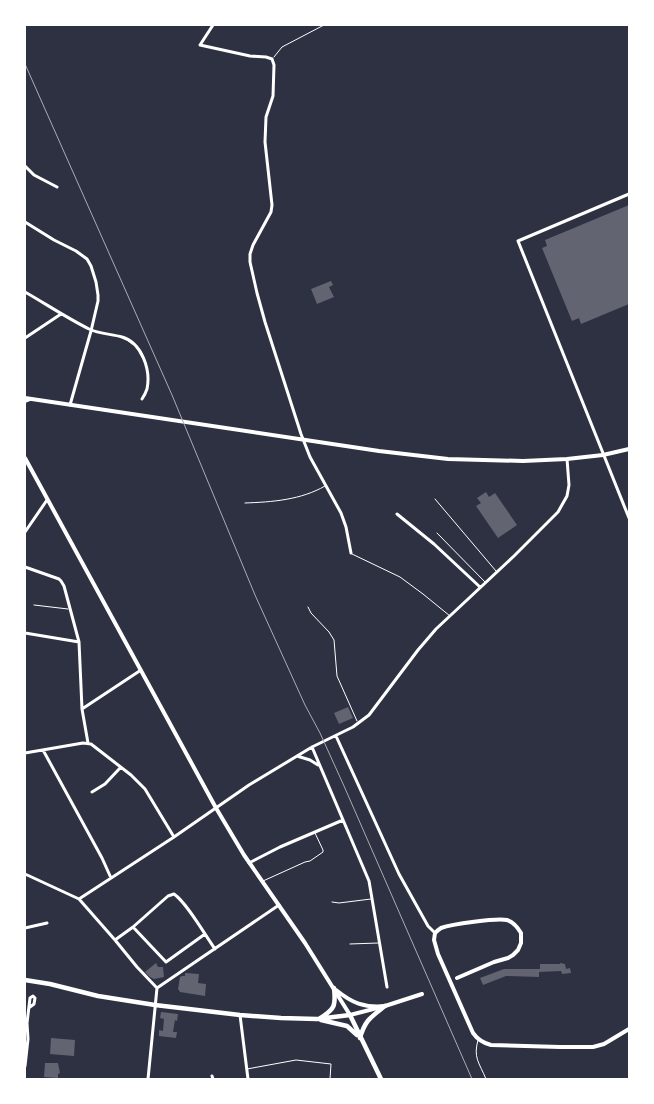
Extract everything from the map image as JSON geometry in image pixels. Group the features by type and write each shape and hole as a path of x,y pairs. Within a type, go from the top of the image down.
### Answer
{"main road":[{"path":"25,980 98,996 240,1015 318,1019 350,1015 381,1079"},
{"path":"318,1019 333,1008 335,1002 334,988"},
{"path":"360,1038 367,1021 385,1006"},
{"path":"318,1019 347,1026 360,1038"}],"street":[{"path":"213,25 200,45 250,56 266,57 272,59 274,65 273,96 266,117 264,142 272,205 271,212 253,245 250,262 264,322 304,440 310,457 341,513 351,553"},
{"path":"25,166 34,176 57,187"},
{"path":"629,194 518,241 629,518"},
{"path":"25,222 76,251 89,262 94,272 98,298 91,331 70,405"},
{"path":"25,292 91,331 123,337 132,341 144,360 148,375 147,388 142,400"},
{"path":"25,338 61,314"},
{"path":"27,399 379,451 448,459 523,461 567,459 603,455 629,449"},
{"path":"25,458 216,808 249,863 279,905 350,1015 422,994"},
{"path":"79,899 249,785 312,747 358,724 369,715 436,629 558,512 568,496 567,459"},
{"path":"26,530 47,500"},
{"path":"397,514 434,544 480,587"},
{"path":"25,567 61,580 64,586 79,642 82,709 88,743 121,767 145,789 174,837"},
{"path":"25,633 79,642"},
{"path":"82,709 141,670"},
{"path":"336,736 399,874 428,926 435,933"},
{"path":"25,753 88,743"},
{"path":"312,747 367,876 387,987"},
{"path":"42,750 102,858 111,878"},
{"path":"296,756 314,762 320,768"},
{"path":"92,792 114,776 121,767"},
{"path":"249,863 280,847 343,820"},
{"path":"25,874 79,899 157,988"},
{"path":"115,940 168,896 174,894 215,949"},
{"path":"148,1079 157,988 279,905"},
{"path":"458,978 508,958 518,950 522,933 512,922 502,920 446,927 438,930 434,936 438,954 473,1033 478,1040 491,1045 593,1047 604,1044 629,1029"},
{"path":"25,928 47,923"},
{"path":"133,927 166,962 205,934"},
{"path":"334,988 355,1002 371,1007 385,1006"},
{"path":"25,1066 28,1039 28,1009"},
{"path":"240,1015 248,1079"}],"lane":[{"path":"245,503 278,501 326,486"},
{"path":"434,499 496,572"},
{"path":"437,533 486,582"},
{"path":"351,553 400,577 450,616"},
{"path":"34,604 71,609"},
{"path":"308,608 334,640 337,676 358,724"},
{"path":"262,881 310,861 323,852 314,832"},
{"path":"332,902 372,899"},
{"path":"350,944 379,943"},
{"path":"478,1040 476,1056 486,1079"},
{"path":"247,1069 296,1060 331,1064 330,1079"}],"path":[{"path":"272,59 282,47 324,25"}],"building":[{"path":"629,205 629,304 581,324 579,318 572,321 542,248 547,246 545,240"},
{"path":"331,281 333,285 329,287 334,297 317,304 311,289"},
{"path":"486,492 489,497 495,493 517,525 498,538 476,506 481,503 477,498"},
{"path":"348,707 353,718 339,724 334,713"},
{"path":"156,963 158,967 163,967 164,977 154,979 145,972"},
{"path":"540,964 565,964 566,969 570,968 571,973 562,974 561,971 539,972 539,977 506,976 483,985 480,978 504,969 540,969"},
{"path":"185,973 199,974 198,983 206,984 205,996 180,992 178,989 180,977 185,976"},
{"path":"161,1012 178,1014 173,1032 177,1032 176,1038 159,1036 159,1030 163,1031 164,1019 160,1018"},
{"path":"51,1038 75,1040 74,1056 50,1054"},
{"path":"45,1063 58,1063 60,1073 58,1078 44,1077"}],"railway":[{"path":"25,64 172,395 255,595 344,786 472,1079"}]}
